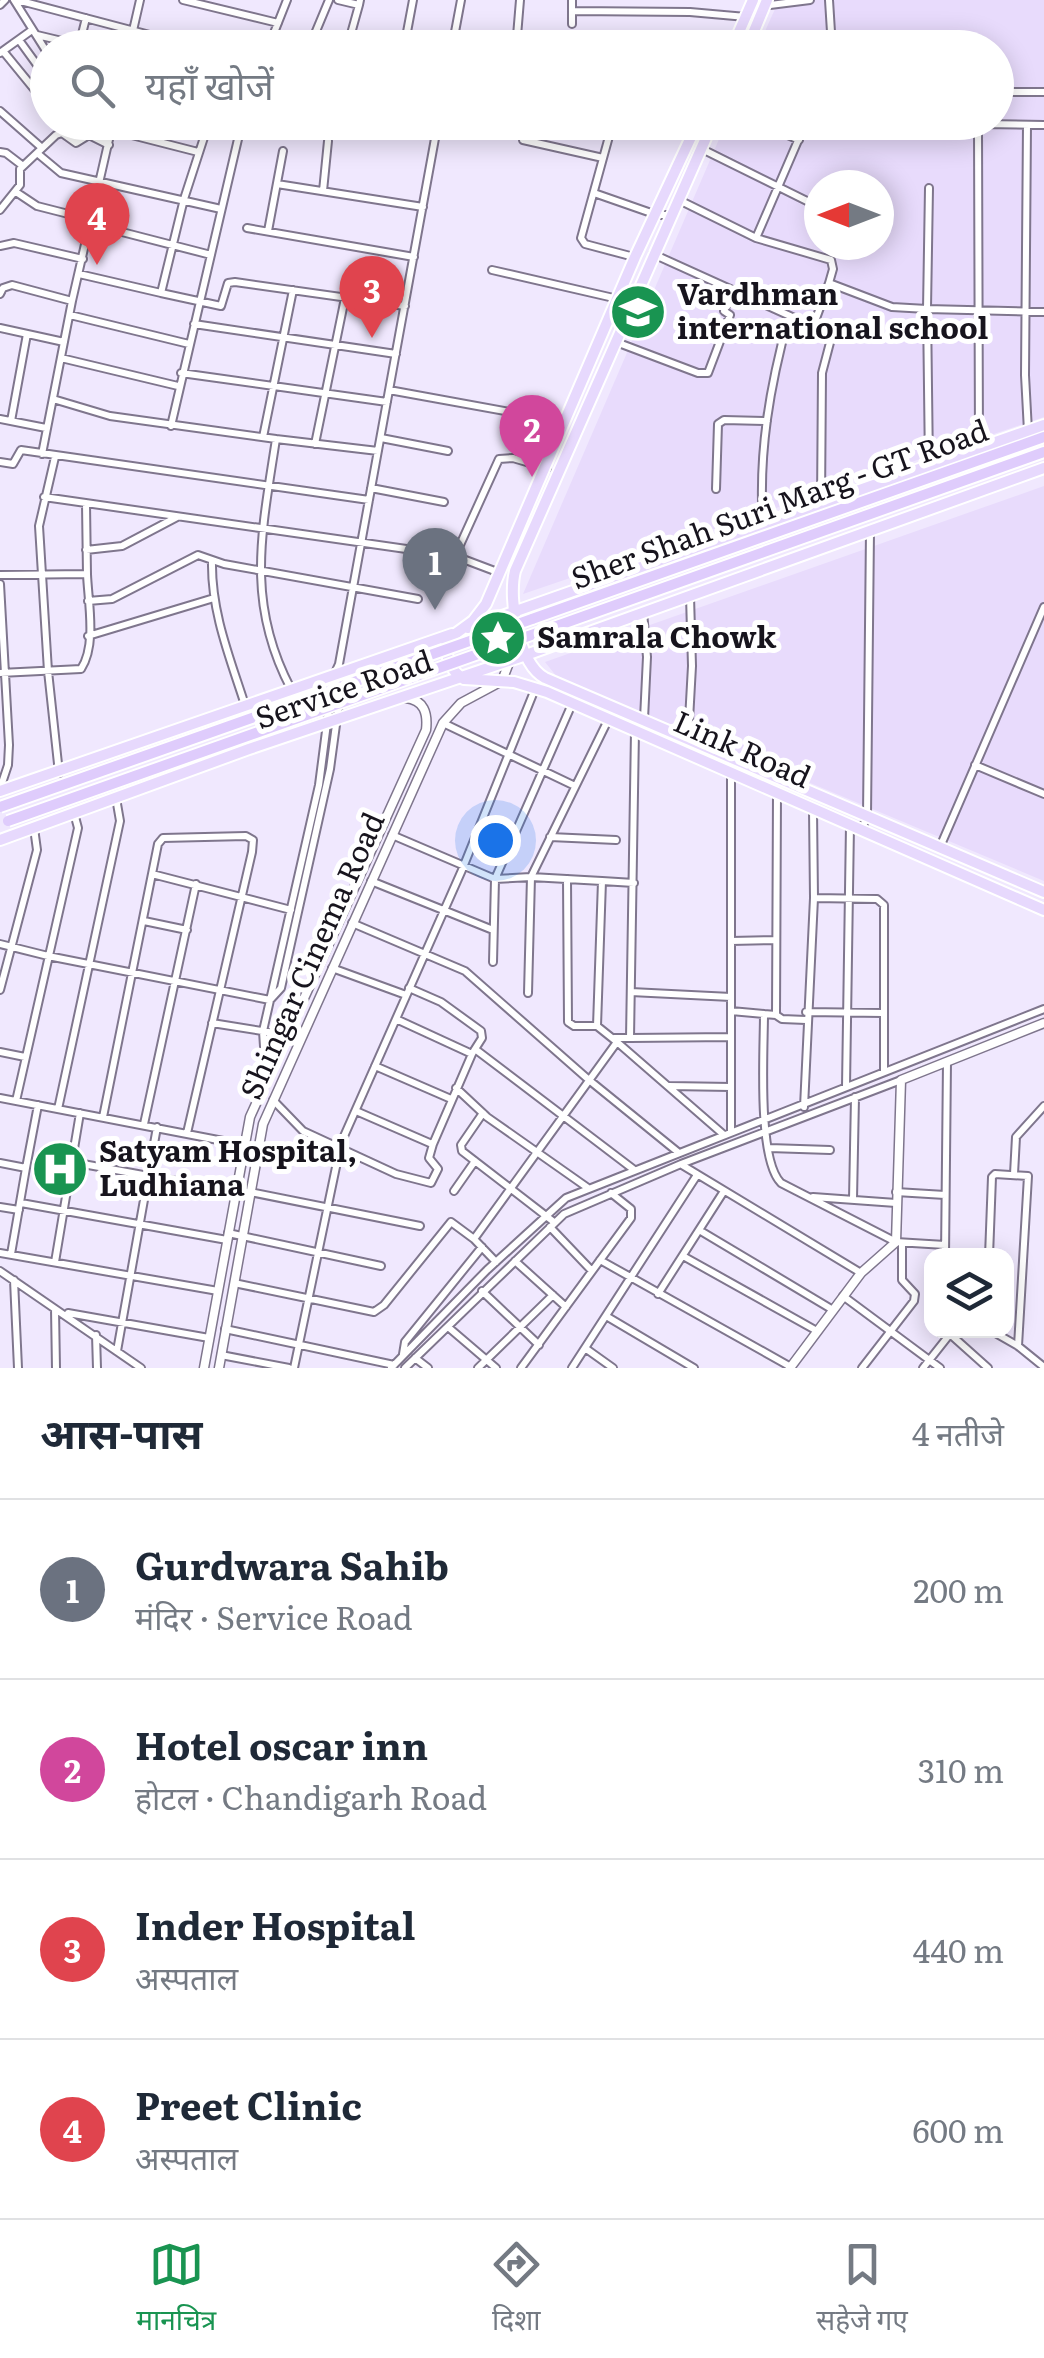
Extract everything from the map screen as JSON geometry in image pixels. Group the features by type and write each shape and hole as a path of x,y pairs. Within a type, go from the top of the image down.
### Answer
{"highway":[{"name":"Sher Shah Suri Marg - GT Road","path":"0,807 1044,437"},
{"name":"Sher Shah Suri Marg - GT Road","path":"0,824 1044,452"}],"main road":[{"path":"740,30 752,2"},
{"path":"755,30 766,3"},
{"path":"458,676 446,652 447,640 480,614 500,573 620,300 635,257 690,140"},
{"path":"526,655 511,591 515,571 706,140"},
{"name":"Service Road","path":"0,790 1044,425"},
{"name":"Service Road","path":"0,840 1044,468"},
{"name":"Link Road","path":"526,655 538,674 731,773 1044,910"},
{"name":"Link Road","path":"458,676 536,688 609,718 688,740 1044,892"}],"street":[{"path":"15,0 129,30"},
{"path":"15,0 32,30"},
{"path":"133,30 140,0"},
{"path":"183,0 224,4 278,24"},
{"path":"276,30 286,0"},
{"path":"317,30 330,0"},
{"path":"338,0 359,3 352,30"},
{"path":"407,30 413,0"},
{"path":"455,30 461,0"},
{"path":"518,30 520,0"},
{"path":"572,0 572,24"},
{"path":"752,2 810,0"},
{"path":"828,0 830,30"},
{"path":"572,11 690,12 746,17"},
{"path":"83,30 86,18"},
{"path":"30,34 1,52 30,85"},
{"path":"19,40 30,55"},
{"path":"1014,92 1044,92"},
{"path":"0,111 58,172 221,208"},
{"path":"1014,125 1044,125"},
{"path":"1027,125 1024,312 1028,431"},
{"path":"0,210 16,192 20,183 18,172 52,140"},
{"path":"100,140 109,144"},
{"path":"42,454 110,140"},
{"path":"158,140 198,152"},
{"path":"160,293 202,140"},
{"path":"171,426 238,140"},
{"path":"266,1080 270,1000 320,818 338,671 435,140"},
{"path":"523,140 603,158"},
{"path":"608,140 581,241 635,257"},
{"path":"756,238 799,140"},
{"path":"978,140 979,448"},
{"path":"323,192 328,141"},
{"path":"702,149 804,199"},
{"path":"0,152 23,166"},
{"path":"268,230 282,152"},
{"path":"276,184 423,207"},
{"path":"928,188 929,466"},
{"path":"16,192 37,206 211,255"},
{"path":"594,193 657,215 671,216"},
{"path":"679,200 756,238 831,260 834,269 814,324"},
{"path":"247,228 414,257"},
{"path":"0,246 14,242 82,259"},
{"path":"654,254 830,332 833,338 822,373 820,504"},
{"path":"492,270 620,300"},
{"path":"79,274 221,306 231,282 405,306"},
{"path":"829,283 892,308 1044,312"},
{"path":"0,294 12,285 72,301"},
{"path":"264,437 293,290"},
{"path":"616,342 708,374 730,316 724,311 732,291"},
{"path":"315,444 345,298"},
{"path":"70,315 189,344"},
{"path":"763,525 760,476 766,421 789,316"},
{"path":"194,324 396,354"},
{"path":"0,328 64,342"},
{"path":"11,421 27,334"},
{"path":"61,358 178,386"},
{"path":"181,373 387,402"},
{"path":"390,390 566,422"},
{"path":"52,399 100,414 171,426 378,452"},
{"path":"0,419 46,428"},
{"path":"716,490 718,424 724,420 766,421"},
{"path":"381,438 448,451"},
{"path":"276,439 258,568 264,617 291,690"},
{"path":"0,462 13,464 21,450 369,500"},
{"path":"56,457 39,526 59,772"},
{"path":"455,556 500,458 547,468"},
{"path":"372,488 444,502"},
{"path":"44,497 455,556 500,573"},
{"path":"3,672 81,669 86,661 86,504"},
{"path":"86,550 111,549 136,540 179,516"},
{"path":"862,830 867,816 870,531"},
{"path":"88,601 112,599 196,556 418,599"},
{"path":"212,561 214,598 224,644 245,706"},
{"path":"0,575 86,574"},
{"path":"0,584 9,756 0,790"},
{"path":"688,740 690,594"},
{"path":"88,636 214,598"},
{"path":"940,846 1044,607"},
{"path":"630,1038 640,725 647,657 643,612"},
{"path":"502,680 510,660"},
{"name":"Shingar Cinema Road","path":"219,1368 262,1124 443,723 461,702 502,680"},
{"path":"221,1355 291,1368 340,1148 536,688"},
{"name":"Shingar Cinema Road","path":"204,1368 250,1117 426,730 422,705 417,700 401,698"},
{"path":"493,962 495,879 573,703"},
{"path":"528,993 531,877 609,718"},
{"path":"443,723 575,786"},
{"path":"975,765 1044,794"},
{"path":"727,1134 731,1087 731,773"},
{"path":"776,1014 777,793"},
{"path":"58,1108 120,821 116,798"},
{"path":"805,1110 814,898 813,809"},
{"path":"16,1101 78,828 74,813"},
{"path":"846,1087 850,825"},
{"path":"0,990 37,850 34,827"},
{"path":"392,835 495,879 531,877 634,883"},
{"path":"102,1117 158,844 163,838 246,836 253,844 187,1134"},
{"path":"550,837 616,840"},
{"path":"152,874 294,911"},
{"path":"568,879 568,1022 574,1026 597,1026 727,1134"},
{"path":"371,881 493,930"},
{"path":"597,1026 602,881"},
{"path":"144,1124 196,884"},
{"path":"814,898 877,899 884,905 884,1072"},
{"path":"144,921 187,930"},
{"path":"352,923 465,971 679,1153"},
{"path":"731,942 775,940"},
{"path":"0,944 270,1000"},
{"path":"273,1100 297,1127 396,1174 431,1182 438,1169 430,1158 433,1144 482,1038 481,1031 441,1002 332,968"},
{"path":"631,992 731,996"},
{"path":"405,1368 550,1220 805,1110 846,1087 1044,1009"},
{"path":"731,1012 776,1014 782,1019 883,1013"},
{"path":"764,1014 766,1126 775,1177 899,1243 946,1245 947,1062"},
{"path":"396,1019 473,1052 634,1170"},
{"path":"212,1023 300,1040"},
{"path":"805,1110 855,1097 1044,1023"},
{"path":"614,1040 730,1037"},
{"path":"474,1239 590,1080 614,1040"},
{"path":"0,1052 26,1058"},
{"path":"908,1063 912,1075"},
{"path":"375,1066 451,1099"},
{"path":"862,1368 914,1302 914,1294 902,1280 896,1203 901,1080"},
{"path":"668,1086 731,1087"},
{"path":"456,1088 483,1113 588,1188"},
{"path":"853,1199 855,1097"},
{"path":"0,1098 244,1145"},
{"path":"11,1254 38,1105"},
{"path":"1014,1174 1016,1137 1044,1106"},
{"path":"356,1111 433,1144"},
{"path":"54,1262 80,1113"},
{"path":"483,1113 461,1146 550,1220 592,1271"},
{"path":"225,1329 392,1367 496,1262 588,1188 727,1134 766,1126"},
{"path":"117,1351 157,1127"},
{"path":"769,1148 830,1150"},
{"path":"454,1191 475,1160"},
{"path":"72,1162 236,1192"},
{"path":"0,1163 26,1168"},
{"path":"681,1164 861,1273"},
{"path":"989,1248 991,1179 994,1174 1029,1178 1018,1346"},
{"path":"572,1368 697,1175"},
{"path":"658,1294 724,1191"},
{"path":"250,1192 420,1226"},
{"path":"521,1368 632,1216 629,1207 610,1192"},
{"path":"896,1192 946,1196"},
{"path":"807,1196 896,1203"},
{"path":"0,1207 20,1206 140,1226 242,1235 381,1266"},
{"path":"233,1282 377,1311 451,1222 496,1262"},
{"path":"699,1230 834,1310"},
{"path":"600,1260 790,1367 861,1273 899,1243"},
{"path":"403,1355 405,1342 482,1247"},
{"path":"0,1252 218,1291"},
{"path":"683,1256 817,1331"},
{"path":"514,1261 566,1307"},
{"path":"0,1271 140,1368"},
{"path":"14,1280 18,1368"},
{"path":"482,1292 538,1345"},
{"path":"478,1368 553,1296"},
{"path":"843,1296 940,1368"},
{"path":"58,1309 209,1338"},
{"path":"56,1368 58,1309"},
{"path":"606,1316 694,1368"},
{"path":"448,1326 496,1368"},
{"path":"96,1335 97,1368"},
{"path":"923,1368 947,1338"},
{"path":"958,1338 988,1368"},
{"path":"1004,1338 1044,1367"},
{"path":"585,1348 613,1368"},
{"path":"415,1358 428,1368"}],"shaded area":[{"path":"779,0 1044,0 1044,417 523,594 719,140 1014,140 1014,30 766,30"},
{"path":"1044,486 1044,881 557,677 545,662"}],"place":[{"name":"Preet Clinic","path":"97,265"},
{"name":"Vardhman international school","path":"638,312"},
{"name":"Inder Hospital","path":"372,338"},
{"name":"Hotel oscar inn","path":"532,477"},
{"name":"Gurdwara Sahib","path":"435,610"},
{"name":"Samrala Chowk","path":"498,638"},
{"name":"Satyam Hospital, Ludhiana","path":"60,1169"}]}
